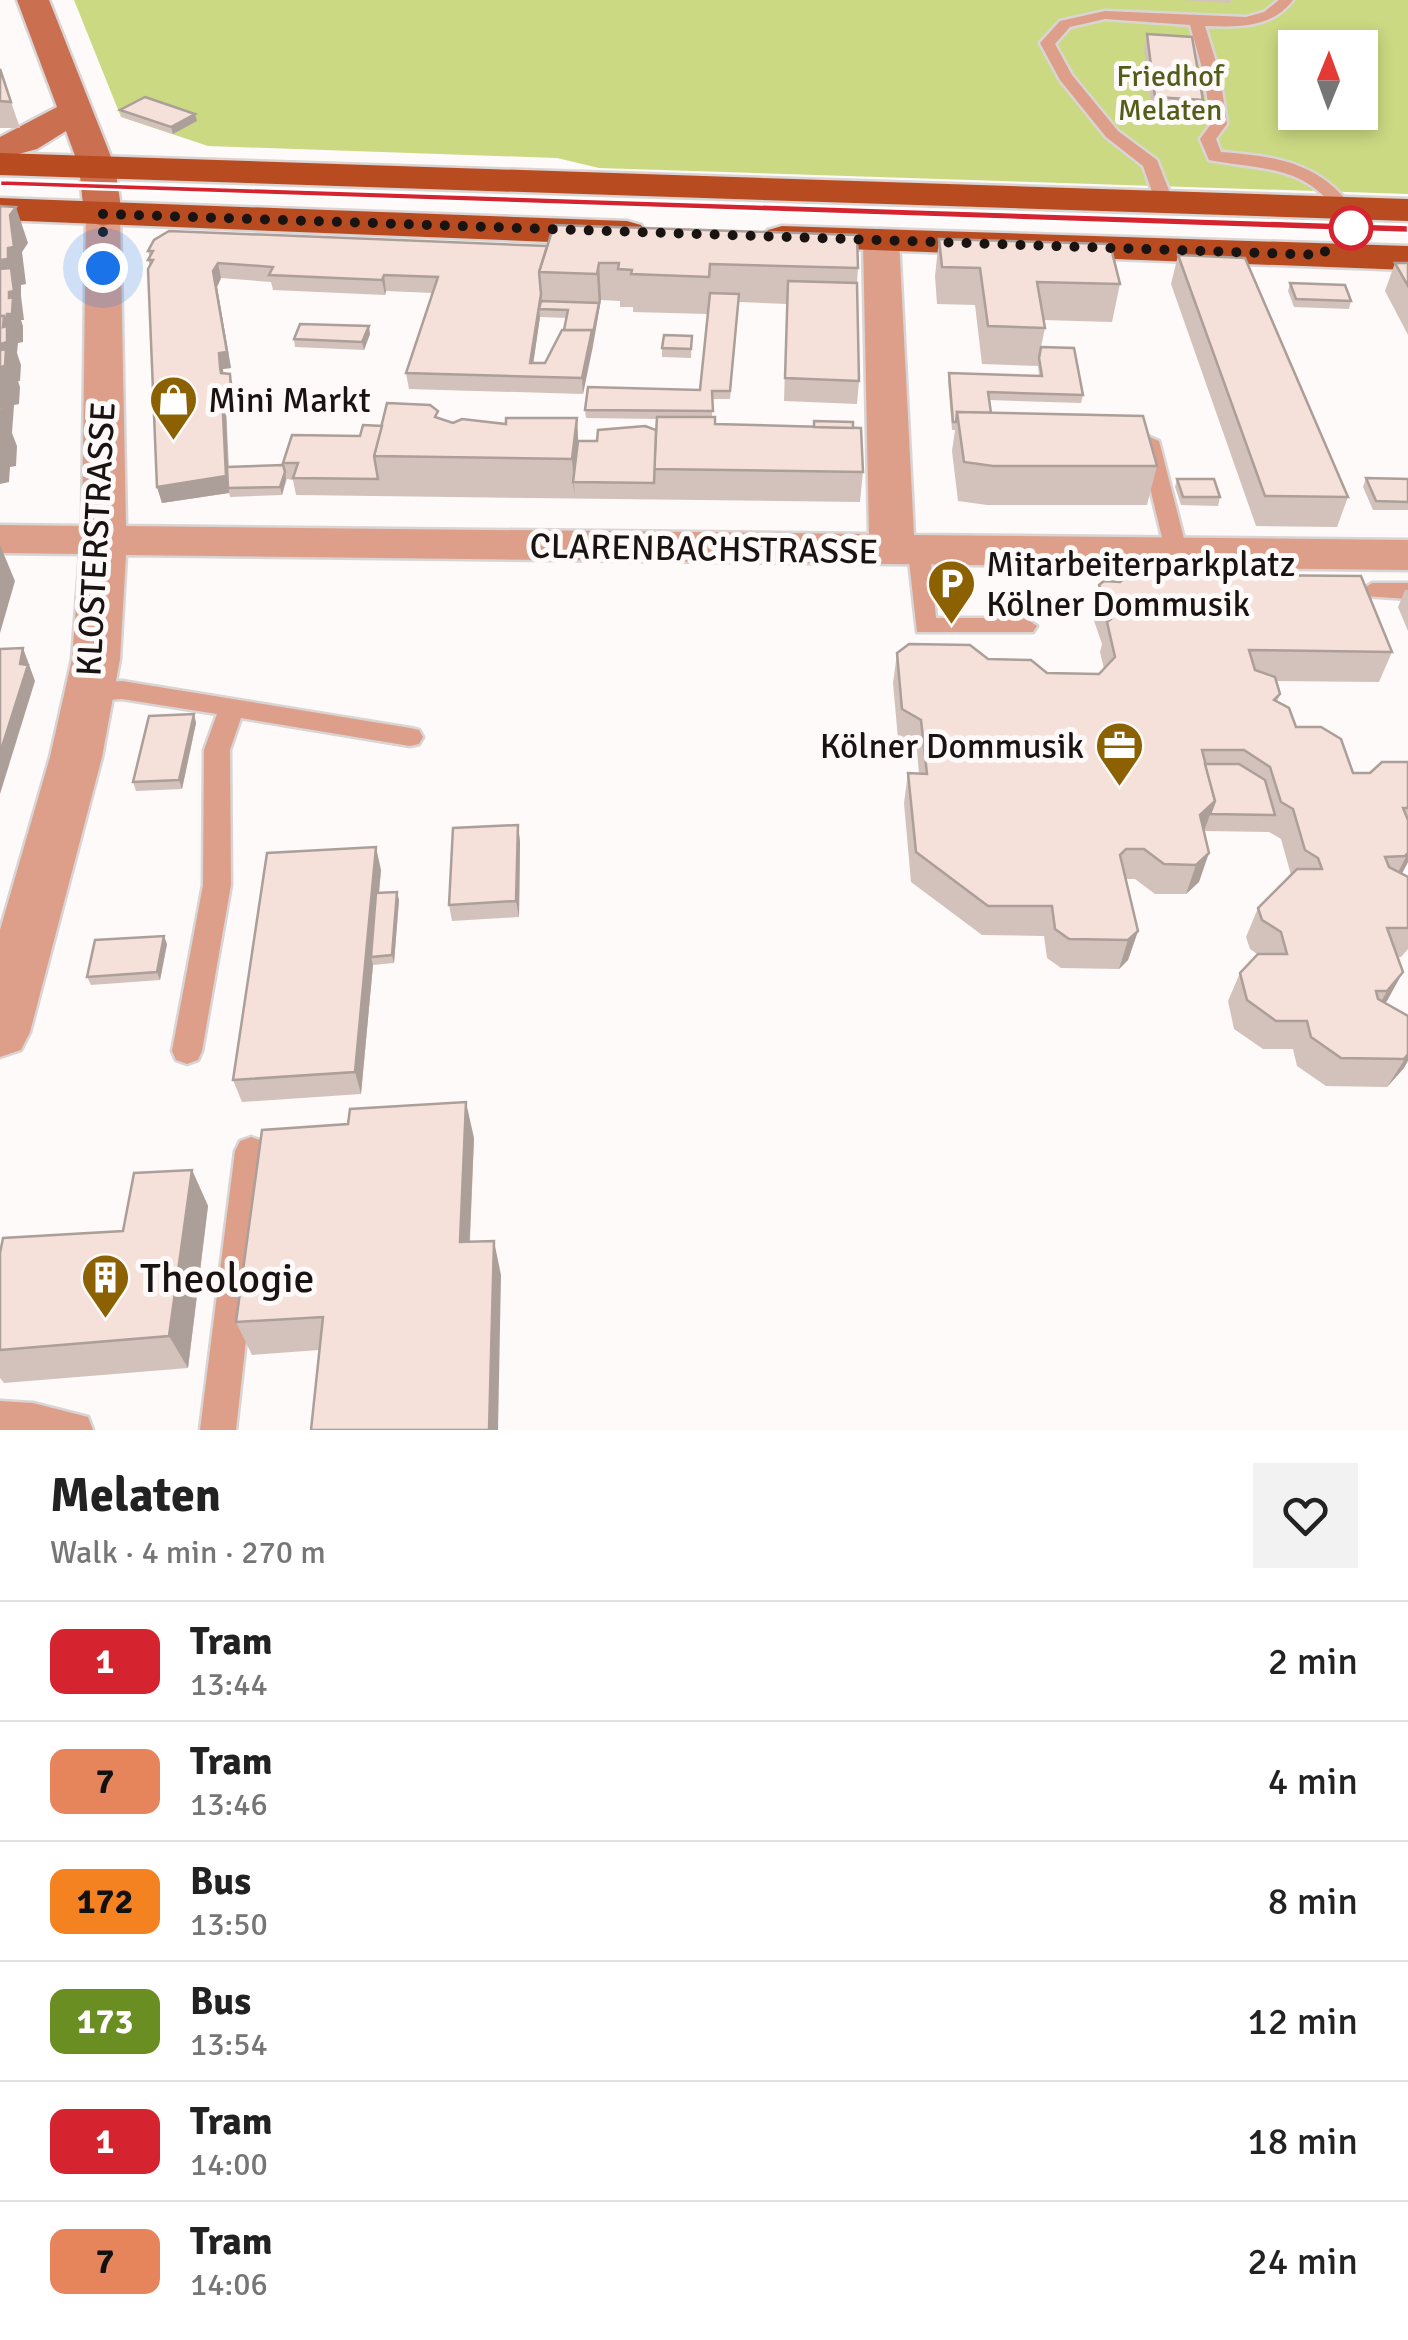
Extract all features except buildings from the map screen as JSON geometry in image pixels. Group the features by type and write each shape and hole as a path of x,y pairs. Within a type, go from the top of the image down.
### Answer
{"main road":[{"path":"0,164 1408,210"},
{"path":"103,214 137,184 194,170"},
{"path":"0,208 667,234"},
{"path":"750,237 1408,258"}],"street":[{"path":"33,0 97,167 103,214"},
{"path":"0,148 24,141 75,111"},
{"name":"KLOSTERSTRASSE","path":"0,1032 76,757 96,659 104,540 103,214"},
{"path":"881,240 906,552"},
{"name":"CLARENBACHSTRASSE","path":"0,539 1408,555"}],"lane":[{"path":"1164,203 1151,164 1112,134 1065,77 1047,42 1065,24 1105,14 1252,21 1281,10 1286,0"},
{"path":"1196,21 1212,75 1219,124 1208,139 1215,156 1269,161 1320,178 1336,193 1344,208"},
{"path":"1115,439 1149,441 1177,554"},
{"path":"906,552 925,626 1025,626"},
{"path":"1372,590 1408,591"},
{"path":"90,692 122,690 410,738"},
{"path":"187,1051 218,885 217,750 232,708"},
{"path":"218,1430 251,1151"},
{"path":"0,1419 75,1430"}],"green space":[{"name":"Friedhof Melaten","path":"74,0 1408,0 1408,194 599,168 557,158 208,146 121,117"}],"tram line":[{"path":"0,184 1408,229"},
{"name":"1","path":"0,184 1408,229"}],"place":[{"name":"Mini Markt","path":"173,442"},
{"name":"Mitarbeiterparkplatz Kölner Dommusik","path":"951,626"},
{"name":"Kölner Dommusik","path":"1119,788"},
{"name":"Theologie","path":"105,1320"}],"route":[{"path":"103,268 103,214 1321,255 1351,228"}]}
